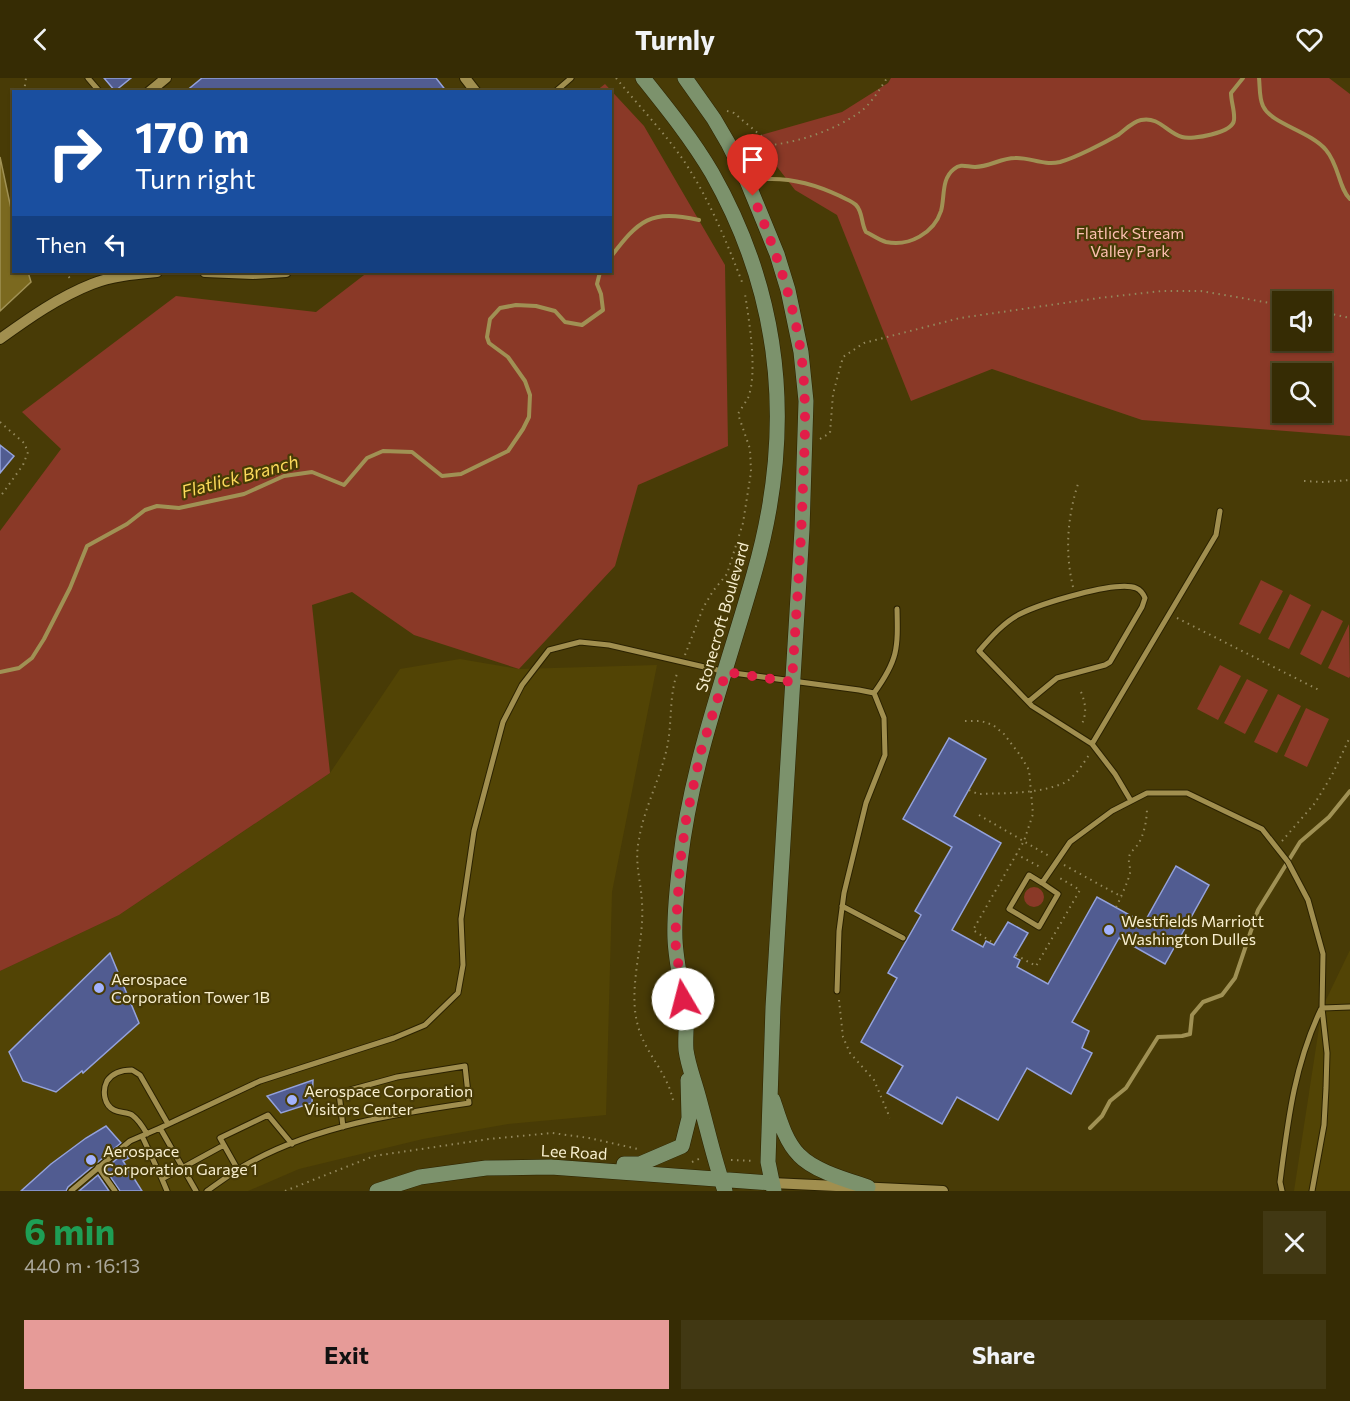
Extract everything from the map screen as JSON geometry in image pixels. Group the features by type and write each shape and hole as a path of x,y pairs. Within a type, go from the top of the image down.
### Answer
{"main road":[{"name":"Stonecroft Boulevard","path":"642,78 688,137 726,198 761,292 774,356 778,397 774,488 755,571 701,751 686,820 680,864 675,940 686,1019 687,1050 723,1185"},
{"path":"686,78 714,119 747,181 777,254 788,290 801,352 806,401 802,530 770,1092 768,1162 773,1187"},
{"path":"550,1167 640,1164 682,1146 689,1118 687,1050"},
{"path":"770,1092 788,1139 799,1156 836,1176 868,1187"},
{"name":"Lee Road","path":"377,1191 420,1177 486,1168 550,1167 723,1185 773,1187"}],"street":[{"path":"151,90 166,78"},
{"path":"465,78 474,90"},
{"path":"91,273 94,283"},
{"path":"0,339 46,307 94,283 146,273"},
{"path":"229,273 270,273"},
{"path":"773,1187 868,1187 944,1191"}],"lane":[{"path":"88,78 98,90"},
{"path":"557,90 571,78"},
{"path":"1093,745 1216,535 1221,511"},
{"path":"1028,702 1058,678 1110,662 1145,598 1143,592 1128,586 1076,595 1019,614 999,629 979,651 1028,702 1093,745 1115,774 1131,801"},
{"path":"874,693 890,671 896,652 897,609"},
{"path":"72,1191 130,1141 260,1081 394,1038 426,1025 458,993 463,965 461,919 474,831 503,722 522,685 549,650 580,642 609,645 726,672 874,693"},
{"path":"837,991 842,906 866,802 885,755 884,718 874,693"},
{"path":"1042,884 1070,842 1112,811 1147,793 1187,793 1262,829 1288,862 1308,900 1323,954 1322,1008 1327,1053 1326,1097 1324,1125 1312,1191"},
{"path":"1029,875 1042,884 1058,894 1039,927 1010,909 1029,875"},
{"path":"842,906 903,938"},
{"path":"1322,1008 1350,1007"},
{"path":"1282,1191 1280,1182 1297,1073 1308,1038 1322,1008"},
{"path":"207,1191 248,1164 292,1144 343,1127 403,1113 470,1103 465,1066 397,1077 339,1093 343,1127"},
{"path":"167,1191 138,1120 130,1113 113,1110 105,1100 105,1086 109,1078 117,1072 132,1070 140,1075 168,1124"},
{"path":"238,1170 220,1138 268,1115 292,1144"},
{"path":"160,1128 196,1191"},
{"path":"162,1179 224,1145"},
{"path":"98,1167 115,1191"}],"path":[{"path":"616,78 683,159 708,201 727,241 744,289 752,332 752,367 748,396 738,414 750,448 751,472 743,523 727,574 703,608 672,686 672,721 666,752 639,837 636,860 643,903 635,994 637,1024 643,1041 666,1077 674,1102"},
{"path":"714,119 726,111 734,113 772,145 796,142 819,134 862,111 887,78"},
{"path":"805,448 830,433 833,394 843,357 864,343 960,318 1162,291 1201,291 1272,303"},
{"path":"1332,314 1350,318"},
{"path":"0,422 24,443 28,452 23,465 0,497"},
{"path":"1304,482 1350,480"},
{"path":"1076,595 1069,567 1068,550 1078,484"},
{"path":"1169,614 1318,690"},
{"path":"1077,734 1086,717 1085,701 1081,692"},
{"path":"965,721 981,721 993,725 1004,734 1029,770 1032,814 1024,842 973,930 995,944"},
{"path":"1276,847 1314,803 1332,775 1350,737"},
{"path":"969,790 978,794 1031,790 1065,783 1083,765 1093,745"},
{"path":"1116,907 1122,897 1122,888 1130,871 1131,853 1141,839 1147,817 1147,807"},
{"path":"837,991 843,1036 850,1053 874,1080 890,1118"},
{"path":"285,1191 374,1156 521,1135 552,1133 642,1150"},
{"path":"692,1162 701,1158"},
{"path":"728,1159 757,1161"}],"shaded area":[{"path":"0,157 12,213 12,273 28,273 31,282 0,311"},
{"path":"460,659 519,669 657,665 612,892 606,1115 508,1124 423,1139 299,1169 248,1191 0,1191 0,971 119,915 330,773 400,669"},
{"path":"1350,950 1350,1191 1294,1191 1322,1008"}],"green space":[{"name":"Flatlick Stream Valley Park","path":"891,78 1329,78 1350,94 1350,436 1142,420 992,369 911,401 837,215 795,190 754,137 842,112 888,83"},
{"path":"605,84 611,90 597,90"},
{"path":"612,92 644,126 725,265 728,446 638,485 615,566 519,669 414,635 352,592 312,605 330,773 119,915 0,971 0,531 61,449 22,412 176,296 316,312 367,273 612,273"},
{"path":"1261,580 1283,591 1260,634 1239,624"},
{"path":"1290,594 1311,605 1289,649 1268,639"},
{"path":"1322,610 1343,621 1321,665 1300,654"},
{"path":"1349,624 1350,676 1349,678 1328,668"},
{"path":"1220,665 1241,676 1218,720 1197,709"},
{"path":"1247,679 1268,690 1245,734 1224,723"},
{"path":"1278,694 1301,706 1277,753 1254,742"},
{"path":"1306,708 1329,719 1307,767 1284,756"},
{"path":"1034,887 1041,890 1044,897 1041,904 1034,907 1027,904 1024,897 1027,890"}],"building":[{"path":"104,78 131,78 116,90"},
{"path":"202,78 436,78 445,90 187,90"},
{"path":"0,445 14,456 0,473"},
{"name":"Westfields Marriott Washington Dulles","path":"949,738 986,759 954,816 1001,843 952,930 983,947 986,941 994,945 1008,922 1028,933 1014,957 1020,960 1017,967 1048,984 1097,897 1144,923 1176,866 1209,885 1165,964 1119,938 1072,1022 1089,1031 1082,1048 1092,1053 1071,1094 1027,1068 998,1120 957,1097 942,1124 887,1093 903,1066 861,1042 897,978 888,973 921,915 915,911 952,847 903,819"},
{"name":"Aerospace Corporation Tower 1B","path":"110,953 139,1023 83,1073 82,1071 56,1092 23,1081 9,1052"},
{"name":"Aerospace Corporation Visitors Center","path":"313,1080 312,1103 281,1113 267,1096"},
{"path":"106,1126 121,1143 66,1191 21,1191 51,1164"},
{"path":"125,1152 129,1158 123,1161 142,1191 120,1191 105,1169"},
{"path":"98,1175 109,1191 79,1191"}],"waterway":[{"name":"Flatlick Branch","path":"767,179 805,183 853,202 858,208 866,232 886,242 903,242 919,237 933,226 941,211 947,178 957,167 980,167 1015,158 1048,163 1060,162 1105,142 1132,124 1147,119 1153,120 1182,137 1211,135 1232,125 1234,117 1231,93 1243,78"},
{"name":"Flatlick Branch","path":"1259,78 1261,99 1267,112 1319,143 1326,150 1334,163 1343,189 1350,199"},
{"name":"Flatlick Branch","path":"612,255 629,234 647,221 668,216 699,220"},
{"name":"Flatlick Branch","path":"0,672 19,668 32,658 70,588 87,546 127,524 145,510 157,506 179,508 244,494 284,476 312,472 344,485 367,458 383,451 412,452 442,476 461,474 508,451 529,417 530,395 525,381 508,357 489,343 487,337 490,319 500,308 516,305 536,306 555,311 565,322 582,325 603,310 597,284 600,273"},
{"path":"1090,1128 1102,1116 1110,1101 1126,1088 1158,1037 1190,1034 1192,1015 1203,1002 1222,995 1235,978 1258,910 1300,842 1329,817 1350,791"}],"place":[{"name":"Westfields Marriott Washington Dulles","path":"1109,930"},
{"name":"Aerospace Corporation Tower 1B","path":"99,988"},
{"name":"Aerospace Corporation Visitors Center","path":"292,1100"},
{"name":"Aerospace Corporation Garage 1","path":"91,1160"}],"route":[{"path":"683,999 675,940 680,864 686,820 701,751 726,672 792,682 802,530 806,401 801,352 788,290 777,254 753,196"}]}
